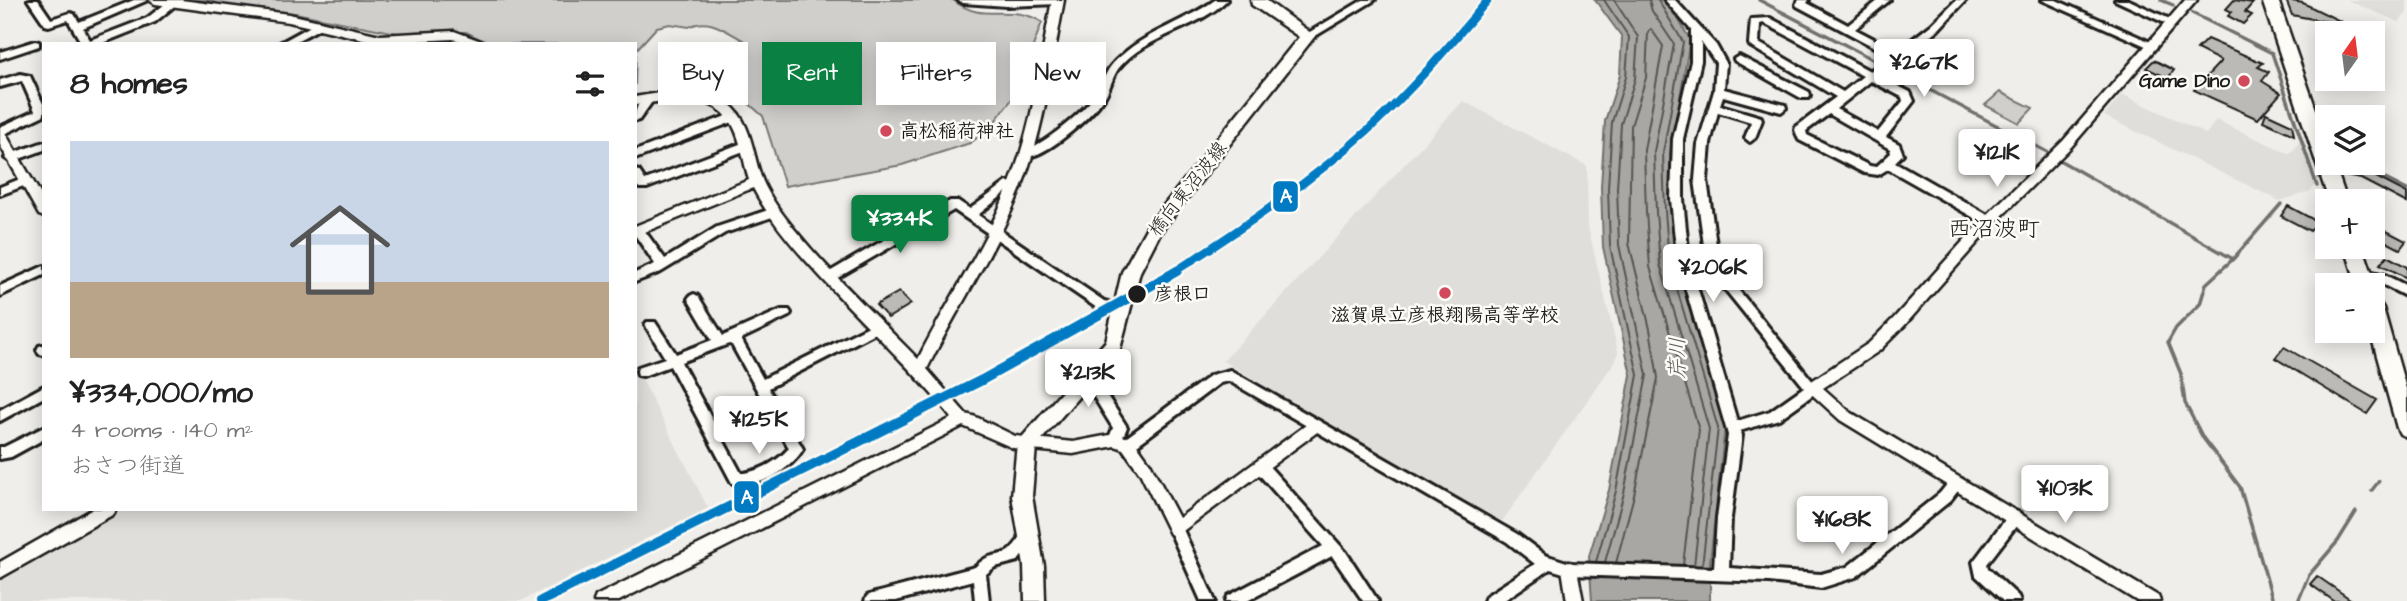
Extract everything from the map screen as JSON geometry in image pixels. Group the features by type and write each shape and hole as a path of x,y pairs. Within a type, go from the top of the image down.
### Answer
{"highway":[{"path":"2270,0 2334,189"},
{"path":"2383,343 2407,428"}],"main road":[{"path":"1254,1 1308,36"},
{"name":"橋向東沼波線","path":"1027,443 1114,344 1131,272 1154,229 1308,36"},
{"path":"1027,443 1022,496 1034,566 1035,601"}],"street":[{"path":"33,0 49,23 70,16 88,42"},
{"path":"77,27 143,0"},
{"path":"155,0 320,24 380,38 454,35 477,42"},
{"path":"919,371 994,234 1015,187 1027,154 1058,0 963,0"},
{"path":"1027,154 1041,149 1099,98 1115,66 1147,40 1195,20 1222,0"},
{"path":"1308,36 1370,0"},
{"path":"1670,0 1721,63 1719,91 1704,144 1701,180 1713,267 1812,388 1846,416 2152,601"},
{"path":"1804,0 1801,4 1898,55"},
{"path":"1849,29 1885,0"},
{"path":"1828,109 1895,147 1897,154 1878,171 1868,170 1803,137 1800,131 1804,125 1870,75 1939,27 1961,0"},
{"path":"2047,0 2152,45"},
{"path":"2120,0 2171,22"},
{"path":"1734,427 1774,415 1874,347 1989,221 2067,144 2191,0"},
{"path":"94,42 151,20 173,3"},
{"path":"1754,43 1755,21 1762,19 1906,95 1909,101 1879,138"},
{"path":"288,42 320,24"},
{"path":"1696,30 1696,61 1678,139 1679,237 1686,272 1734,427 1716,575"},
{"path":"1740,59 1746,41 1754,43 1844,97"},
{"path":"0,57 35,44"},
{"path":"1721,63 1740,59 1805,95"},
{"path":"0,84 20,77 26,78 41,112 0,133 6,153 42,209"},
{"path":"1719,91 1781,108"},
{"path":"642,100 687,96 705,98 721,104 734,117 756,182 774,212 875,328 919,371 962,420 975,423 1013,442 1073,447 1121,442 1224,375 1238,379 1512,538 1548,563 1577,568 1769,576 1813,582 1834,579 1851,572 1945,497 1957,483"},
{"path":"1714,107 1756,120 1750,138"},
{"path":"637,154 734,117"},
{"path":"6,153 42,146"},
{"path":"637,177 643,185 745,146"},
{"path":"1887,163 1989,221"},
{"path":"0,191 25,181"},
{"path":"665,264 659,261 637,231 756,182"},
{"path":"970,215 1006,186 1015,187"},
{"path":"830,276 954,204 1101,305 1108,306"},
{"path":"637,277 665,264 721,230 774,212"},
{"path":"1,286 42,271"},
{"path":"2385,280 2407,292"},
{"path":"651,326 673,360 737,480 748,481 791,458 796,449 736,341 724,340 694,299"},
{"path":"643,370 724,340 785,313"},
{"path":"760,386 875,328"},
{"path":"1087,376 1120,427 1121,442 1145,468 1209,601"},
{"path":"0,416 42,392"},
{"path":"602,601 962,420"},
{"path":"1176,529 1315,426"},
{"path":"0,453 6,453 42,433"},
{"path":"1261,467 1334,548 1371,601"},
{"path":"0,571 105,511"},
{"path":"2013,601 1981,571 1980,562 2015,517"},
{"path":"872,601 979,572 991,561 1013,557 1028,538"},
{"path":"1233,601 1334,548"},
{"path":"1491,601 1548,563"},
{"path":"1575,601 1577,568"},
{"path":"979,572 982,601"}],"shaded area":[{"path":"174,0 953,0 975,11 1018,14 1042,22 1035,42 1010,42 1010,102 989,129 970,143 902,165 785,186 763,116 748,103 748,42 741,42 743,40 723,29 703,23 689,27 670,24 657,27 637,49 637,42 486,42 466,32 402,34 295,13"},
{"path":"2347,0 2407,0 2407,13 2399,22"},
{"path":"2000,92 2033,108 2019,123 1985,105"},
{"path":"2122,94 2206,134 2216,120 2288,153 2291,153 2301,140 2316,184 2311,191 2280,201 2104,116"},
{"name":"滋賀県立彦根翔陽高等学校","path":"1463,101 1587,166 1588,227 1618,352 1616,360 1503,520 1491,522 1223,361"},
{"path":"637,370 708,508 521,601 0,601 0,582 122,511 637,511"}],"water":[{"name":"芹川","path":"1595,0 1662,0 1674,11 1690,40 1670,154 1675,260 1725,427 1710,562 1710,601 1592,601 1589,556 1609,490 1631,375 1603,247 1601,187 1605,121 1620,75 1622,37"}],"building":[{"path":"2234,0 2253,3 2245,12 2252,15 2243,24 2228,16 2232,12 2226,9"},
{"path":"2286,0 2303,3 2340,21 2323,21 2292,15"},
{"path":"2207,39 2263,63 2258,67 2269,72 2262,81 2281,93 2258,119 2194,90 2221,61 2197,49"},
{"path":"2154,60 2174,70 2168,78 2146,68"},
{"path":"2266,113 2292,125 2294,135 2263,121"},
{"path":"2372,175 2407,193 2407,203 2385,192 2385,189 2345,176"},
{"path":"2288,206 2315,220 2315,225 2310,231 2281,216"},
{"path":"2385,230 2406,241 2400,249 2385,241"},
{"path":"2387,256 2407,267 2407,278 2380,264"},
{"path":"899,292 911,304 888,318 876,305"},
{"path":"2284,347 2377,400 2367,414 2275,358"},
{"path":"2317,576 2353,601 2334,601 2310,584"}],"waterway":[{"path":"1759,0 1878,62"},
{"path":"2161,0 2173,5"},
{"path":"2192,13 2272,53 2317,186"},
{"path":"1890,69 2047,152"},
{"path":"2061,161 2233,259"},
{"path":"2378,175 2407,190"},
{"path":"2233,259 2281,204"},
{"path":"2233,259 2206,284 2200,304 2176,328 2168,342 2181,374 2185,403 2203,438 2240,487 2273,601"},
{"path":"2372,490 2379,481"},
{"path":"2299,599 2309,575 2338,541 2356,512"}],"transit line":[{"name":"A","path":"541,601 982,380 1173,273 1295,190 1352,144 1406,93 1488,0"}],"place":[{"name":"Game Dino","path":"2244,81"},
{"name":"高松稲荷神社","path":"886,131"},
{"name":"滋賀県立彦根翔陽高等学校","path":"1445,293"},
{"name":"彦根口","path":"1137,294"}],"district":[{"name":"西沼波町","path":"1994,229"}]}
